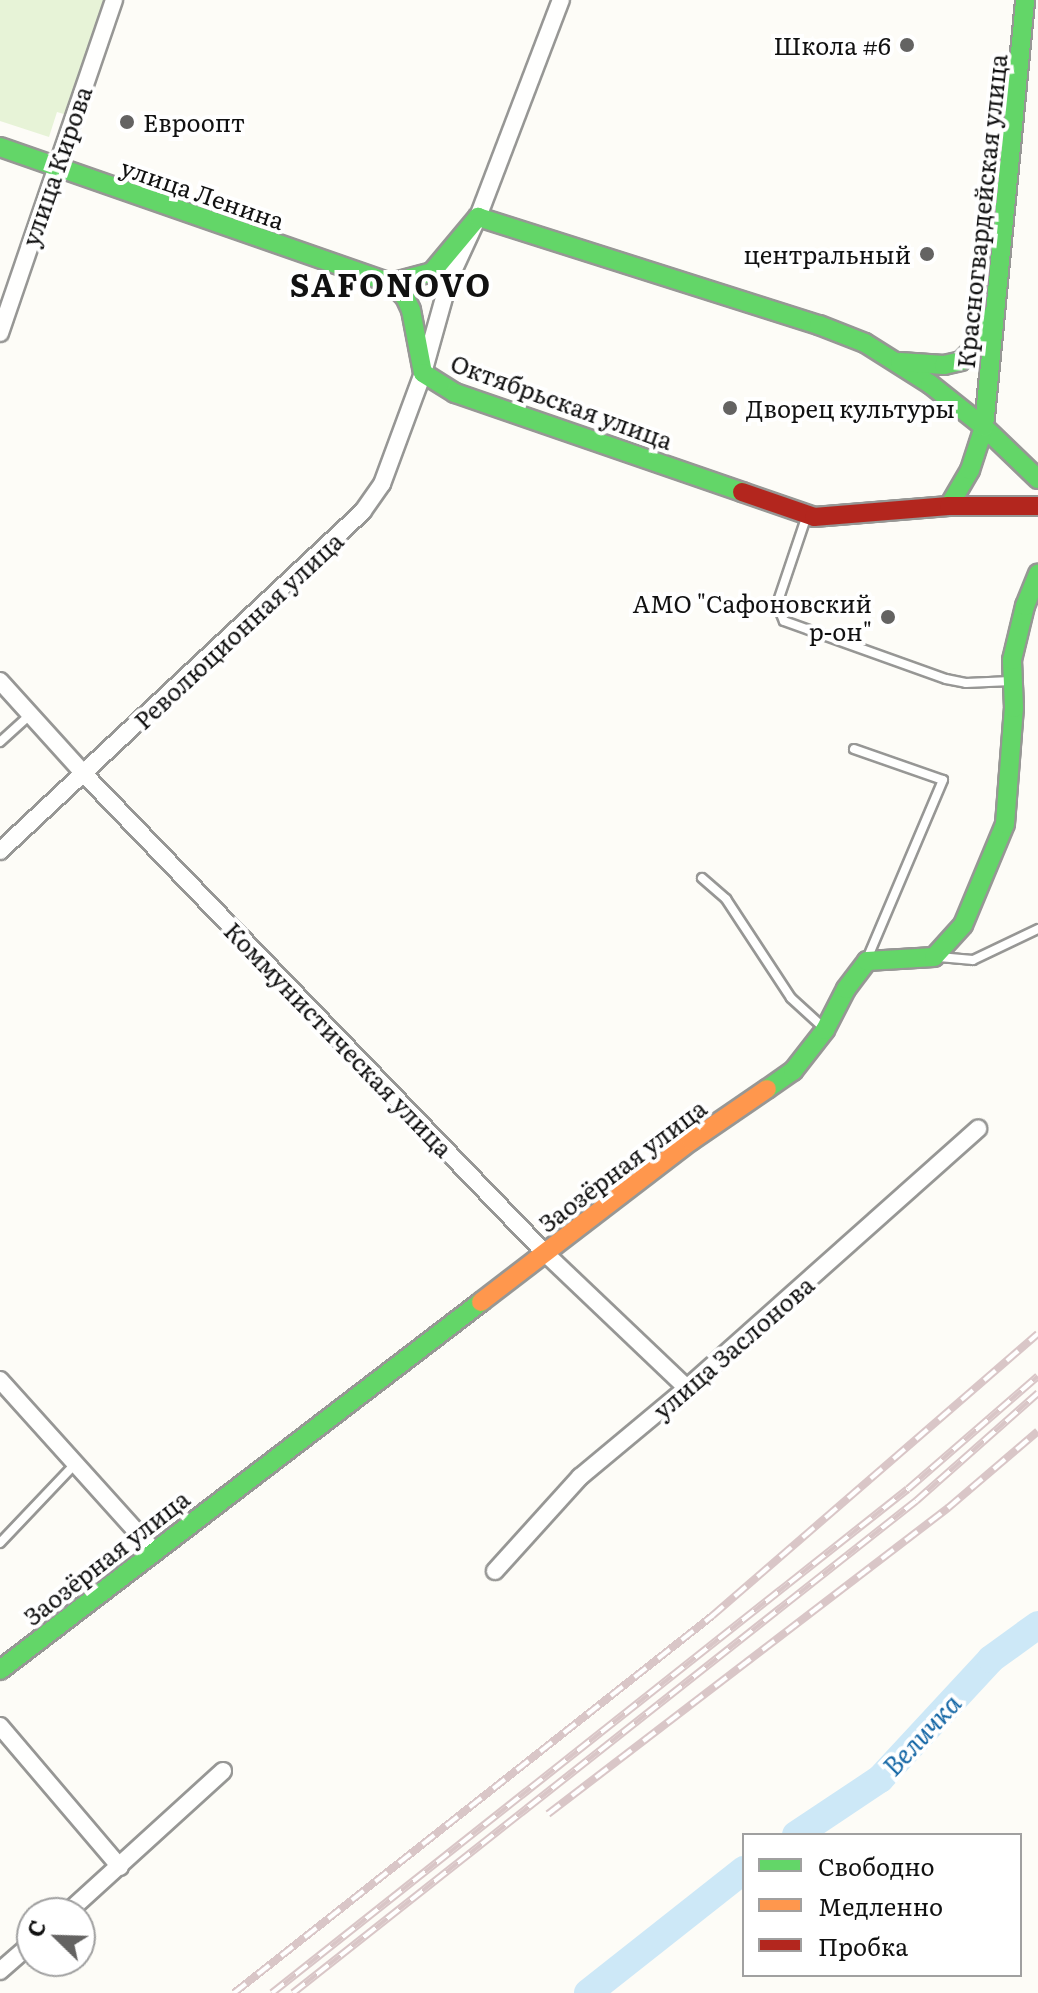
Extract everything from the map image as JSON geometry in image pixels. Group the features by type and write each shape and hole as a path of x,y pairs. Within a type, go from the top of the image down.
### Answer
{"street":[{"name":"улица Кирова","path":"0,333 54,167 114,0"},
{"path":"391,283 432,272 478,217 561,0"},
{"name":"Красногвардейская улица","path":"949,506 970,470 984,427 1025,0"},
{"name":"улица Ленина","path":"0,147 391,283"},
{"path":"478,217 819,325 865,343 930,384 984,427 1038,479"},
{"name":"Революционная улица","path":"0,851 85,775 363,511 382,484 423,373 449,280 478,217"},
{"name":"Октябрьская улица","path":"391,283 405,297 411,310 423,373 455,393 807,515 949,506 1038,506"},
{"path":"895,362 944,365 961,361 976,346 997,294"},
{"path":"867,961 934,957 963,925 1005,824 1014,708 1012,660 1025,606 1038,574"},
{"name":"Коммунистическая улица","path":"0,681 85,775 544,1252 687,1388"},
{"name":"Заозёрная улица","path":"0,1670 544,1252 691,1141 793,1071 825,1030 846,989 867,961"},
{"name":"улица Заслонова","path":"495,1571 580,1477 687,1388 978,1129"},
{"path":"0,1380 153,1550"},
{"path":"0,1726 120,1867"},
{"path":"85,1897 223,1771"},
{"path":"0,1971 16,1957"}],"lane":[{"path":"807,515 777,604 784,621 946,679 966,683 1012,681"},
{"path":"0,742 31,714"},
{"path":"854,749 943,780 867,961"},
{"path":"702,878 726,899 791,998 825,1030"},
{"path":"934,957 973,960 1038,929"},
{"path":"0,1543 76,1464"}],"green space":[{"path":"0,0 107,0 67,115 57,112 49,137 0,121"}],"waterway":[{"name":"Величка","path":"799,1833 880,1779 991,1659 1038,1625"},
{"name":"Величка","path":"588,1993 742,1872"}],"railway":[{"path":"234,1993 712,1616 1038,1334"},
{"path":"272,1993 908,1489 1038,1376"},
{"path":"293,1993 916,1501 1038,1393"},
{"path":"548,1814 948,1508 1038,1431"}],"traffic: fast":[{"path":"949,506 970,470 984,427 1025,0"},
{"path":"0,147 391,283 405,297 411,310 423,373 455,393 742,492"},
{"path":"391,283 432,272 478,217 819,325 865,343 930,384 984,427 1038,479"},
{"path":"900,362 944,365 961,361 976,346 988,318"},
{"path":"767,1089 793,1071 825,1030 846,989 867,961 934,957 963,925 1005,824 1014,708 1012,660 1025,606 1038,574"},
{"path":"0,1670 481,1302"}],"traffic: slow":[{"path":"481,1302 691,1141 767,1089"}],"traffic: jam":[{"path":"742,492 814,517 949,506 1038,506"}],"place":[{"name":"Школа #6","path":"907,45"},
{"name":"Евроопт","path":"127,122"},
{"name":"центральный","path":"927,254"},
{"name":"Дворец культуры","path":"730,408"},
{"name":"АМО \"Сафоновский р-он\"","path":"888,617"}],"district":[{"name":"SAFONOVO","path":"391,283"}]}
